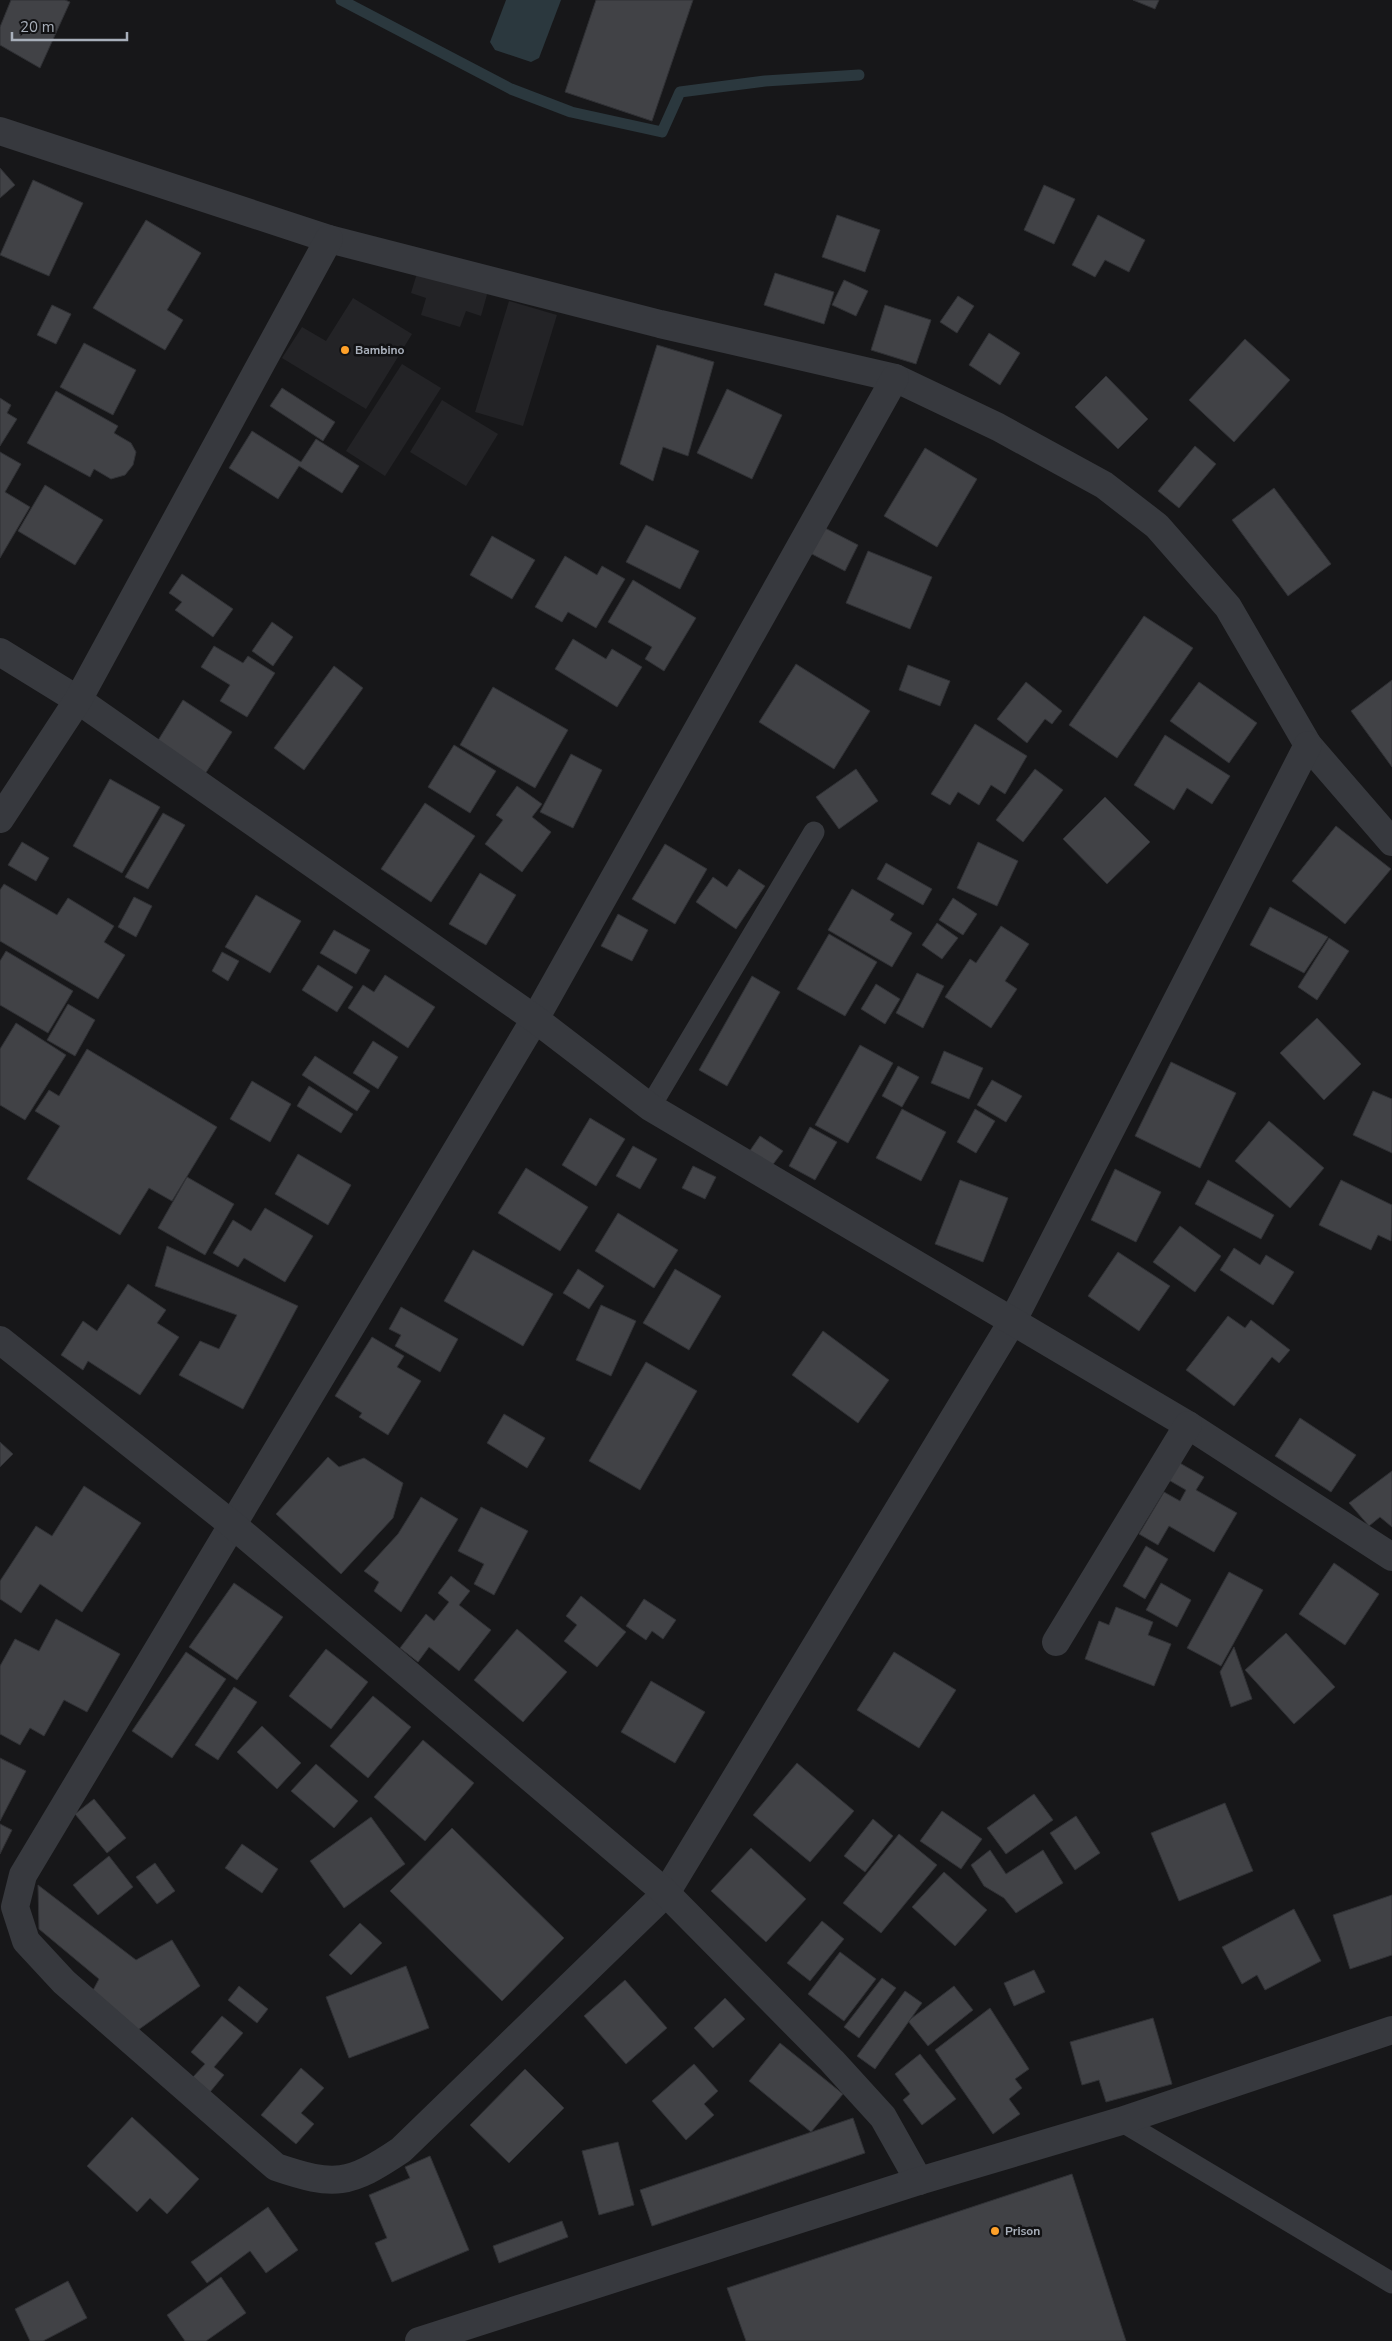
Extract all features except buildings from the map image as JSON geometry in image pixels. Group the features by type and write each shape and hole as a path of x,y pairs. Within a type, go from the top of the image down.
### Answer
{"street":[{"path":"0,131 329,239 660,324 895,378 998,427 1104,485 1157,526 1228,607 1308,745 1392,842"},
{"path":"0,819 78,700 329,239"},
{"path":"895,378 535,1019 234,1526 23,1875 16,1907 26,1940 64,1982 276,2167 311,2179 346,2180 370,2171 401,2150 666,1893 1012,1322 1308,745"},
{"path":"0,652 78,700 535,1019 650,1107 1188,1425 1392,1556"},
{"path":"0,1340 234,1526 666,1893 832,2061 883,2117 919,2181"},
{"path":"1056,1642 1188,1425"},
{"path":"419,2341 919,2181 1122,2121 1392,2030"}],"lane":[{"path":"650,1107 814,832"},
{"path":"1122,2121 1392,2283"}],"shaded area":[{"path":"506,0 561,0 539,58 531,62 495,50 490,42"},
{"name":"Bambino","path":"418,270 488,291 481,316 466,311 460,327 421,315 426,298 411,293"},
{"name":"Bambino","path":"353,298 412,334 366,409 282,358 302,327 326,341"},
{"path":"509,301 557,315 523,426 475,412"},
{"name":"Bambino","path":"402,364 441,388 385,476 346,451"},
{"path":"442,400 498,434 466,486 410,452"}],"waterway":[{"path":"341,0 511,89 571,112 662,132 680,92 765,81 859,75"}],"place":[{"name":"Bambino","path":"345,350"},
{"name":"Prison","path":"995,2231"}]}
